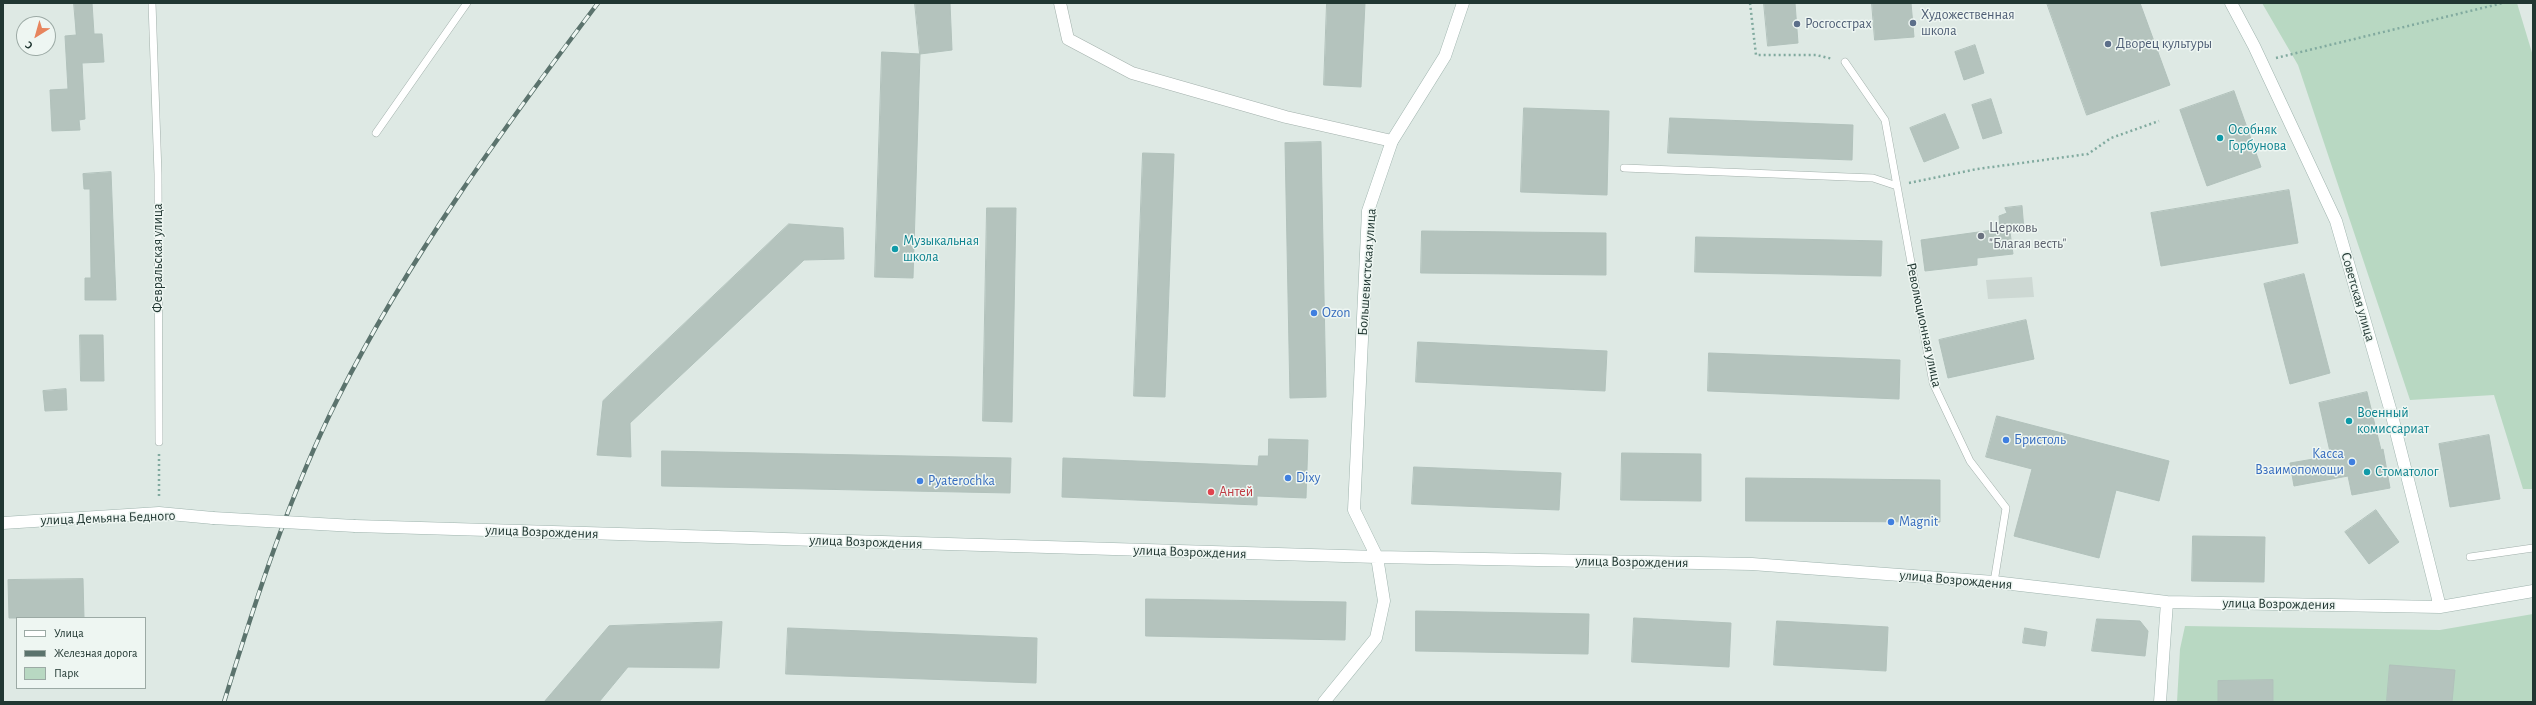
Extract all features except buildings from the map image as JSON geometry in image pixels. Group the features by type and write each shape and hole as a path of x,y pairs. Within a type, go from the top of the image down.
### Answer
{"main road":[{"path":"1060,3 1068,39 1132,73 1286,117 1392,140"},
{"name":"Большевистская улица","path":"1377,557 1354,510 1368,211 1392,140 1445,56 1463,3"},
{"name":"Советская улица","path":"2231,3 2261,61 2336,221 2391,412 2440,607"},
{"name":"улица Демьяна Бедного","path":"3,524 159,513 213,518 355,526"},
{"name":"улица Возрождения","path":"355,526 1377,557 1752,564 1994,582 2167,602 2440,607 2533,591"},
{"path":"1324,702 1376,638 1384,601 1377,557"},
{"path":"2160,702 2167,602"}],"lane":[{"name":"Февральская улица","path":"152,3 158,174 159,442"},
{"path":"376,133 468,3"},
{"name":"Революционная улица","path":"1845,62 1885,120 1933,383 1970,461 2006,508 1994,582"},
{"path":"1624,168 1873,178 1897,186"},
{"path":"2470,557 2533,548"}],"path":[{"path":"1750,3 1756,55 1816,55 1845,62"},
{"path":"2261,61 2503,3"},
{"path":"1897,186 1977,169 2088,154 2110,138 2159,121"},
{"path":"159,442 159,513"}],"shaded area":[{"path":"2032,277 2034,297 1988,299 1986,280"}],"green space":[{"path":"2262,3 2517,3 2533,56 2533,489 2523,489 2494,395 2410,400 2298,65"},
{"path":"2533,614 2533,702 2177,702 2180,649 2185,626 2440,630"}],"railway":[{"path":"224,702 261,586 289,510 320,435 338,398 395,295 426,244 527,98 598,3"}],"place":[{"name":"Художественная школа","path":"1913,23"},
{"name":"Росгосстрах","path":"1797,24"},
{"name":"Дворец культуры","path":"2108,44"},
{"name":"Особняк Горбунова","path":"2220,138"},
{"name":"Церковь \"Благая весть\"","path":"1981,236"},
{"name":"Музыкальная школа","path":"895,249"},
{"name":"Ozon","path":"1314,313"},
{"name":"Военный комиссариат","path":"2349,421"},
{"name":"Бристоль","path":"2006,440"},
{"name":"Касса Взаимопомощи","path":"2352,462"},
{"name":"Стоматолог","path":"2367,472"},
{"name":"Dixy","path":"1288,478"},
{"name":"Pyaterochka","path":"920,481"},
{"name":"Антей","path":"1211,492"},
{"name":"Magnit","path":"1891,522"}]}
